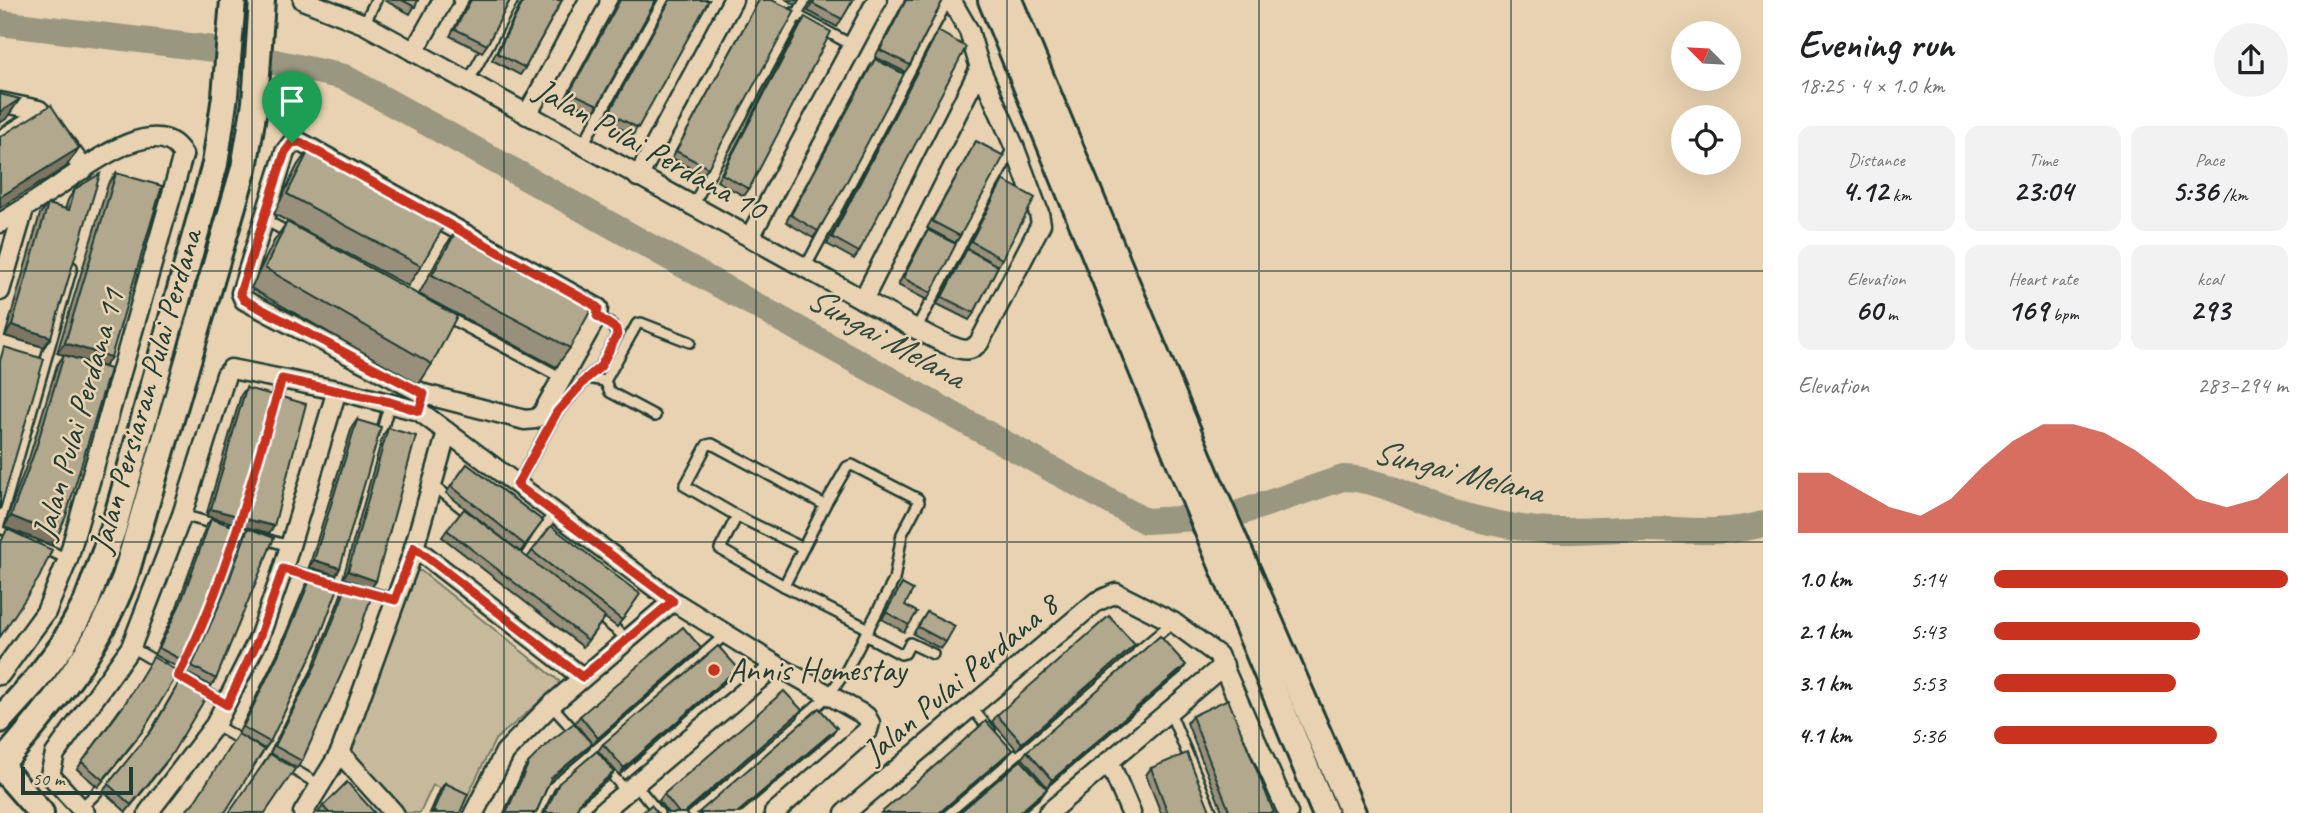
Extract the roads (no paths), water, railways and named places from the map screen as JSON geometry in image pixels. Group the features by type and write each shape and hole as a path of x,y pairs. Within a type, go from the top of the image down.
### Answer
{"street":[{"name":"Jalan Persiaran Pulai Perdana","path":"0,720 62,646 86,603 113,530 215,164 225,96 233,0"},
{"name":"Jalan Persiaran Pulai Perdana","path":"0,765 50,708 112,611 125,577 244,168 255,103 262,0"},
{"name":"Jalan Pulai Perdana 10","path":"303,0 364,24 692,207 916,329 958,348 971,349 979,342 1041,224 1037,206 1014,146"},
{"path":"414,52 443,0"},
{"path":"527,115 589,0"},
{"path":"638,177 733,0"},
{"path":"751,237 877,0"},
{"path":"950,0 969,31 980,68 1014,146"},
{"path":"991,0 1219,532 1325,813"},
{"path":"1009,0 1197,479"},
{"path":"863,300 980,68"},
{"path":"0,102 39,110 96,165"},
{"path":"0,223 125,145 143,139 161,138 176,144 183,155 215,164"},
{"path":"83,811 50,775 55,754 131,648 182,515 228,371 231,369 390,402 421,402 525,420 535,419 550,413 562,378 597,316 598,308 591,303 300,142 292,143 285,152 240,293 244,300 421,402 447,432 673,601 776,665 866,716 870,723 868,730 774,813"},
{"name":"Jalan Pulai Perdana 11","path":"0,675 46,612 68,559 114,375 183,155"},
{"path":"0,291 24,209"},
{"path":"148,813 215,725 259,638 283,569 337,390"},
{"path":"307,811 340,753 414,547 447,432"},
{"path":"1219,532 1353,813"},
{"path":"414,547 582,677"},
{"name":"Jalan Pulai Perdana 8","path":"848,812 1096,602 1116,593 1173,622"},
{"path":"474,813 505,752 582,677 673,601"},
{"path":"1173,622 1218,656 1224,665 1288,813"},
{"path":"601,813 776,665"},
{"path":"1051,805 1109,761 1224,665"},
{"path":"340,753 394,813"},
{"path":"1109,761 1131,813"},
{"path":"0,765 41,813"}],"lane":[{"path":"364,24 376,0"},
{"path":"468,82 513,0"},
{"path":"582,146 664,0"},
{"path":"692,207 793,12 805,0"},
{"path":"805,268 950,0"},
{"path":"793,12 852,45"},
{"path":"0,135 39,110"},
{"path":"916,329 1014,146"},
{"path":"263,219 299,238"},
{"path":"0,522 75,258"},
{"path":"431,308 562,378"},
{"path":"517,485 550,413 601,366 617,335 612,325 597,316"},
{"path":"605,381 637,324 641,323 690,342"},
{"path":"34,356 58,362"},
{"path":"587,378 605,381"},
{"path":"83,811 145,733 202,627 232,546 282,379"},
{"path":"605,381 610,392 655,416"},
{"path":"227,813 267,755 311,663 339,584 390,402"},
{"path":"803,548 737,516 685,486 707,445 717,447 825,505"},
{"path":"693,813 829,695 846,671 894,580 902,534 919,502 918,499 852,465 847,467 784,586"},
{"path":"432,484 484,525"},
{"path":"525,558 554,512"},
{"path":"182,515 289,545"},
{"path":"737,516 720,549 901,654 905,653 910,643 933,654"},
{"path":"0,528 23,538"},
{"path":"34,544 68,559"},
{"path":"514,550 535,566"},
{"path":"283,569 395,600"},
{"path":"587,606 628,639"},
{"path":"948,813 1173,622"},
{"path":"540,813 553,787 727,633"},
{"path":"131,648 227,705"},
{"path":"551,705 593,752 659,813"},
{"path":"971,707 997,737"},
{"path":"1169,710 1212,813"},
{"path":"215,725 320,785"},
{"path":"1005,747 1023,766"}],"waterway":[{"name":"Sungai Melana","path":"0,23 214,49 344,77 1145,521 1230,516 1343,478 1372,482 1467,516 1530,529 1716,531 1763,524"}],"place":[{"name":"Annis Homestay","path":"714,670"}]}
